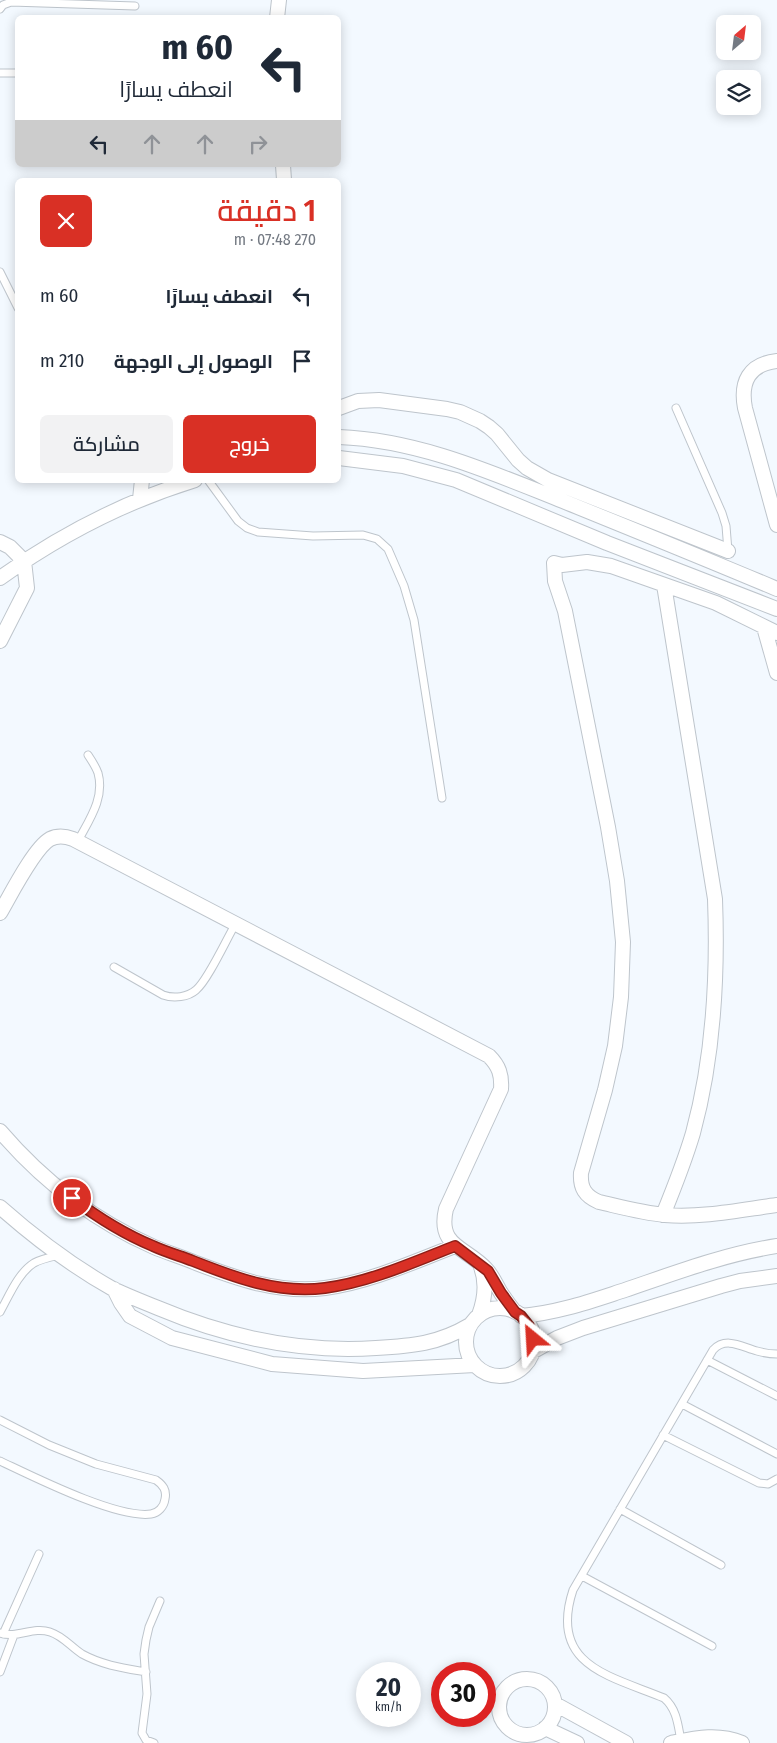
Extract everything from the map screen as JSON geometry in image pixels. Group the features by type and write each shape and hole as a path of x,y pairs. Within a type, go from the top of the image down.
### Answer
{"street":[{"path":"278,15 280,0"},
{"path":"777,361 768,362 755,368 748,378 743,392 777,524"},
{"path":"341,407 358,401 379,400 460,412 489,427 518,460 527,468 548,480 728,551"},
{"path":"341,437 376,439 447,456 507,478 777,589"},
{"path":"341,458 403,466 456,480 607,543 777,609"},
{"path":"140,499 142,483"},
{"path":"0,578 77,528 140,499 186,483"},
{"path":"599,563 617,523"},
{"path":"0,542 10,547 24,561 27,588 0,640"},
{"path":"777,673 771,630 716,603 599,563 587,562 562,565 554,563 555,582 561,593 608,827 617,881 623,942 621,997 615,1046 606,1090 581,1172 580,1182 590,1199 663,1215 717,1214 777,1205"},
{"path":"663,1215 693,1133 704,1089 715,998 717,946 715,899 664,585"},
{"path":"0,913 44,844 61,836 78,841 483,1053 494,1061 502,1081 499,1096 446,1209 444,1230 455,1246 478,1262 488,1271 501,1293 532,1332 532,1352 525,1364 520,1369 505,1375 489,1374 475,1365 467,1350 466,1342 474,1320 482,1308 485,1282 478,1262"},
{"path":"0,1132 55,1186 110,1224 154,1247 251,1283 288,1289 326,1288 373,1277 455,1246"},
{"path":"0,1206 44,1244 114,1289 192,1322 232,1334 274,1343 316,1348 358,1349 423,1344 453,1335 488,1310 495,1308 502,1308 518,1314 540,1314 577,1306 716,1259 777,1246"},
{"path":"532,1352 557,1338 583,1328 721,1286 740,1281 777,1276"},
{"path":"114,1289 130,1316 172,1338 272,1364 363,1371 475,1365"},
{"path":"535,1735 551,1721 555,1704 548,1688 541,1683 524,1679 515,1681 503,1692 498,1708 510,1736 517,1733 577,1743"},
{"path":"555,1704 626,1743"},
{"path":"676,1742 695,1738 720,1737 742,1743"}],"lane":[{"path":"0,9 3,5 11,2 135,6"},
{"path":"0,73 15,73"},
{"path":"0,272 15,302"},
{"path":"676,408 722,513 726,526 728,551"},
{"path":"210,483 238,521 247,528 258,532 313,536 363,535 377,539 388,549 404,586 414,620 442,798"},
{"path":"78,841 95,807 99,793 98,771 88,755"},
{"path":"114,967 163,995 172,998 187,995 196,991 203,981 236,923"},
{"path":"0,1312 29,1267 42,1260 60,1255"},
{"path":"676,1742 675,1712 671,1704 664,1698 607,1676 594,1668 576,1650 570,1636 567,1620 569,1605 574,1590 620,1509 716,1347 725,1342 757,1351 777,1354"},
{"path":"707,1360 777,1396"},
{"path":"682,1404 777,1454"},
{"path":"0,1420 49,1445 96,1464 156,1480 163,1485 166,1493 165,1502 160,1510 152,1514 128,1513 67,1491 0,1460"},
{"path":"663,1435 759,1483 768,1484 777,1479"},
{"path":"620,1509 721,1565"},
{"path":"39,1554 2,1634 14,1635 32,1630 49,1631 80,1652 102,1663 146,1672"},
{"path":"582,1576 712,1646"},
{"path":"154,1743 146,1740 142,1733 148,1694 144,1654 149,1627 160,1601"},
{"path":"0,1672 14,1635"}],"route":[{"path":"72,1198 110,1224 154,1247 251,1283 288,1289 326,1288 347,1284 373,1277 455,1246 488,1271 515,1312 526,1320 533,1339"}]}
